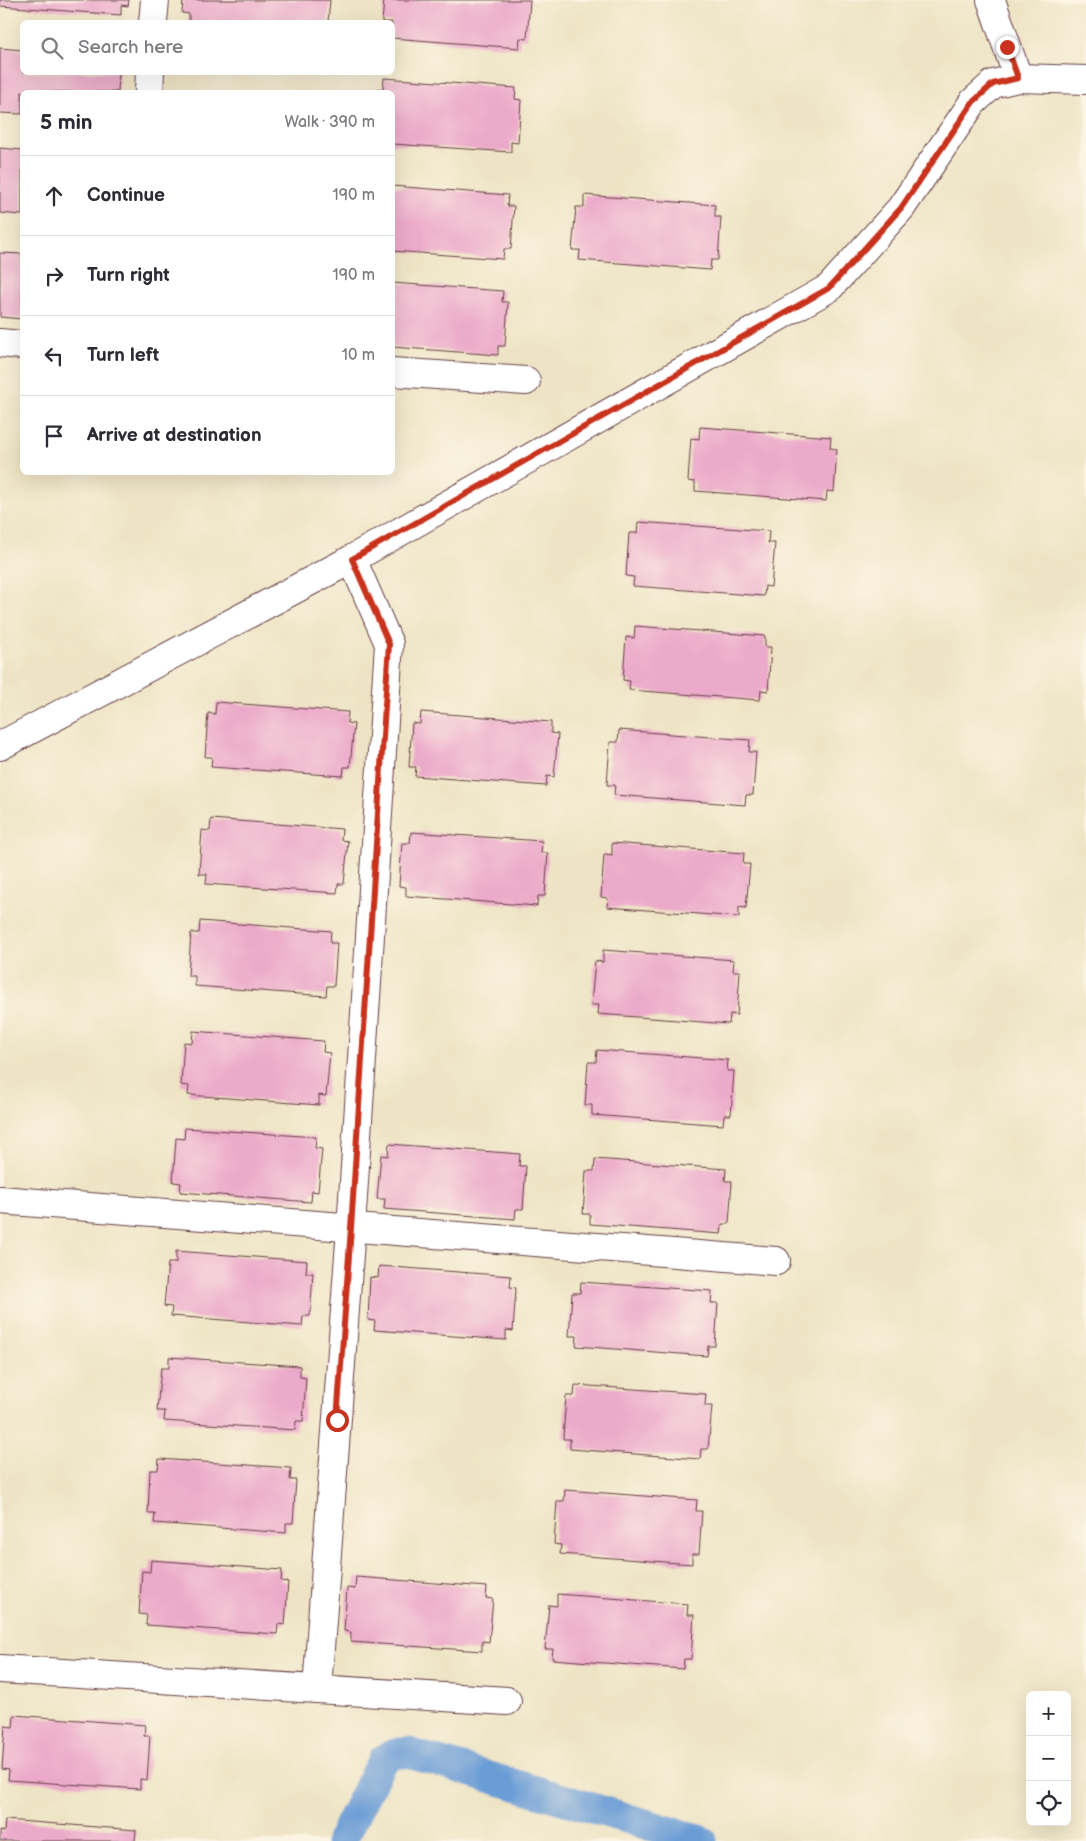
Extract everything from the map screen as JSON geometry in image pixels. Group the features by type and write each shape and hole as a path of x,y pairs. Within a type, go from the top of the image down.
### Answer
{"street":[{"path":"153,20 155,0"},
{"path":"991,0 1018,78"},
{"path":"149,90 150,75"},
{"path":"0,746 352,559 829,288 901,208 973,102 993,84 1018,78 1086,80"},
{"path":"0,343 20,345"},
{"path":"395,372 526,381"},
{"path":"317,1689 351,1228 389,644 352,559"},
{"path":"0,1200 776,1261"},
{"path":"0,1669 507,1701"}],"building":[{"path":"0,0 129,0 128,6 121,5 121,15 0,6"},
{"path":"183,0 330,0 328,20 189,20 189,14 182,13"},
{"path":"384,0 530,0 527,39 520,38 519,48 395,38 395,20 382,20"},
{"path":"0,48 20,50 20,75 119,75 118,90 20,90 20,114 0,113"},
{"path":"384,78 516,88 515,99 521,100 518,143 511,142 511,152 395,144 395,90 383,90"},
{"path":"0,148 20,150 20,215 0,213"},
{"path":"395,186 508,195 507,206 514,206 511,249 504,249 503,259 395,251"},
{"path":"584,195 715,205 715,217 721,217 718,260 711,260 710,270 579,260 580,250 572,250 576,207 584,207"},
{"path":"0,253 20,254 20,319 0,317"},
{"path":"395,283 503,291 502,302 508,302 505,346 498,346 498,355 395,347"},
{"path":"700,427 831,437 830,448 837,449 834,492 827,491 826,501 695,491 695,482 688,481 691,438 699,439"},
{"path":"638,522 769,531 768,543 775,543 771,587 765,586 764,596 633,586 634,577 626,576 629,533 637,533"},
{"path":"635,626 765,636 765,647 771,647 768,691 761,690 760,700 629,690 630,681 623,680 626,637 634,638"},
{"path":"216,702 348,712 347,723 354,724 350,767 344,767 343,776 211,767 212,757 205,757 208,713 215,714"},
{"path":"421,712 551,722 551,733 558,734 554,777 547,776 546,786 415,776 416,767 409,767 412,723 420,724"},
{"path":"619,730 750,740 749,752 756,752 753,795 746,795 745,805 614,795 615,785 607,785 610,742 618,742"},
{"path":"211,819 342,829 341,840 348,841 344,884 338,884 337,893 206,884 207,874 199,874 202,830 210,831"},
{"path":"411,832 542,841 541,853 548,853 545,896 538,896 537,906 406,896 406,887 399,886 402,843 410,843"},
{"path":"612,843 744,853 743,864 750,864 746,908 739,907 739,917 607,907 608,898 601,897 604,854 612,855"},
{"path":"200,921 331,931 330,943 337,943 334,986 327,986 326,996 195,986 195,976 188,976 191,933 199,933"},
{"path":"603,950 734,960 733,971 740,971 737,1015 730,1014 729,1024 598,1014 599,1005 591,1005 595,961 603,962"},
{"path":"193,1031 324,1041 323,1052 330,1053 326,1096 319,1095 319,1105 188,1095 189,1086 181,1085 184,1042 192,1043"},
{"path":"597,1050 728,1060 727,1071 734,1071 731,1115 724,1115 723,1125 592,1115 592,1105 585,1105 588,1062 596,1062"},
{"path":"185,1128 316,1137 315,1148 322,1149 318,1192 312,1191 311,1202 180,1192 181,1183 173,1182 176,1138 184,1139"},
{"path":"389,1144 520,1154 519,1166 526,1166 523,1209 516,1209 515,1219 384,1209 385,1199 377,1199 381,1155 388,1156"},
{"path":"595,1159 726,1169 725,1181 732,1181 729,1224 722,1224 721,1234 590,1224 590,1214 583,1214 586,1171 594,1171"},
{"path":"176,1251 307,1261 306,1273 313,1273 310,1316 303,1316 302,1326 171,1316 172,1307 164,1306 168,1263 176,1263"},
{"path":"379,1266 511,1276 510,1287 516,1288 513,1331 506,1330 506,1340 374,1330 375,1321 368,1320 370,1277 378,1278"},
{"path":"581,1282 712,1291 711,1303 718,1303 715,1346 708,1346 707,1356 576,1346 577,1336 569,1336 572,1293 580,1293"},
{"path":"169,1357 300,1366 300,1377 306,1378 303,1421 296,1421 295,1430 164,1421 165,1411 157,1411 161,1368 169,1368"},
{"path":"575,1385 706,1394 705,1406 712,1406 708,1449 701,1449 700,1459 570,1449 570,1439 563,1439 566,1396 574,1396"},
{"path":"159,1459 291,1468 290,1480 296,1480 293,1523 286,1523 286,1533 154,1523 155,1513 148,1513 150,1470 158,1470"},
{"path":"565,1490 697,1500 696,1511 702,1511 699,1554 692,1554 692,1564 560,1554 561,1545 554,1544 557,1501 564,1501"},
{"path":"151,1560 282,1570 281,1581 288,1582 285,1625 278,1624 277,1634 146,1625 147,1615 139,1614 142,1571 150,1572"},
{"path":"356,1577 487,1587 486,1598 493,1599 489,1642 482,1641 482,1651 351,1642 351,1632 344,1631 347,1588 355,1589"},
{"path":"557,1594 688,1604 687,1615 694,1615 691,1659 684,1659 683,1669 552,1659 553,1649 545,1649 549,1605 557,1606"},
{"path":"14,1715 145,1725 144,1736 150,1736 147,1780 140,1779 140,1789 8,1780 9,1770 2,1769 5,1726 13,1727"},
{"path":"5,1820 136,1830 135,1841 0,1841 0,1831 4,1832"}],"waterway":[{"path":"341,1841 382,1761 395,1754 405,1753 702,1841"}],"route":[{"path":"337,1420 389,644 352,559 829,288 901,208 973,102 993,84 1018,78 1007,47"}]}
